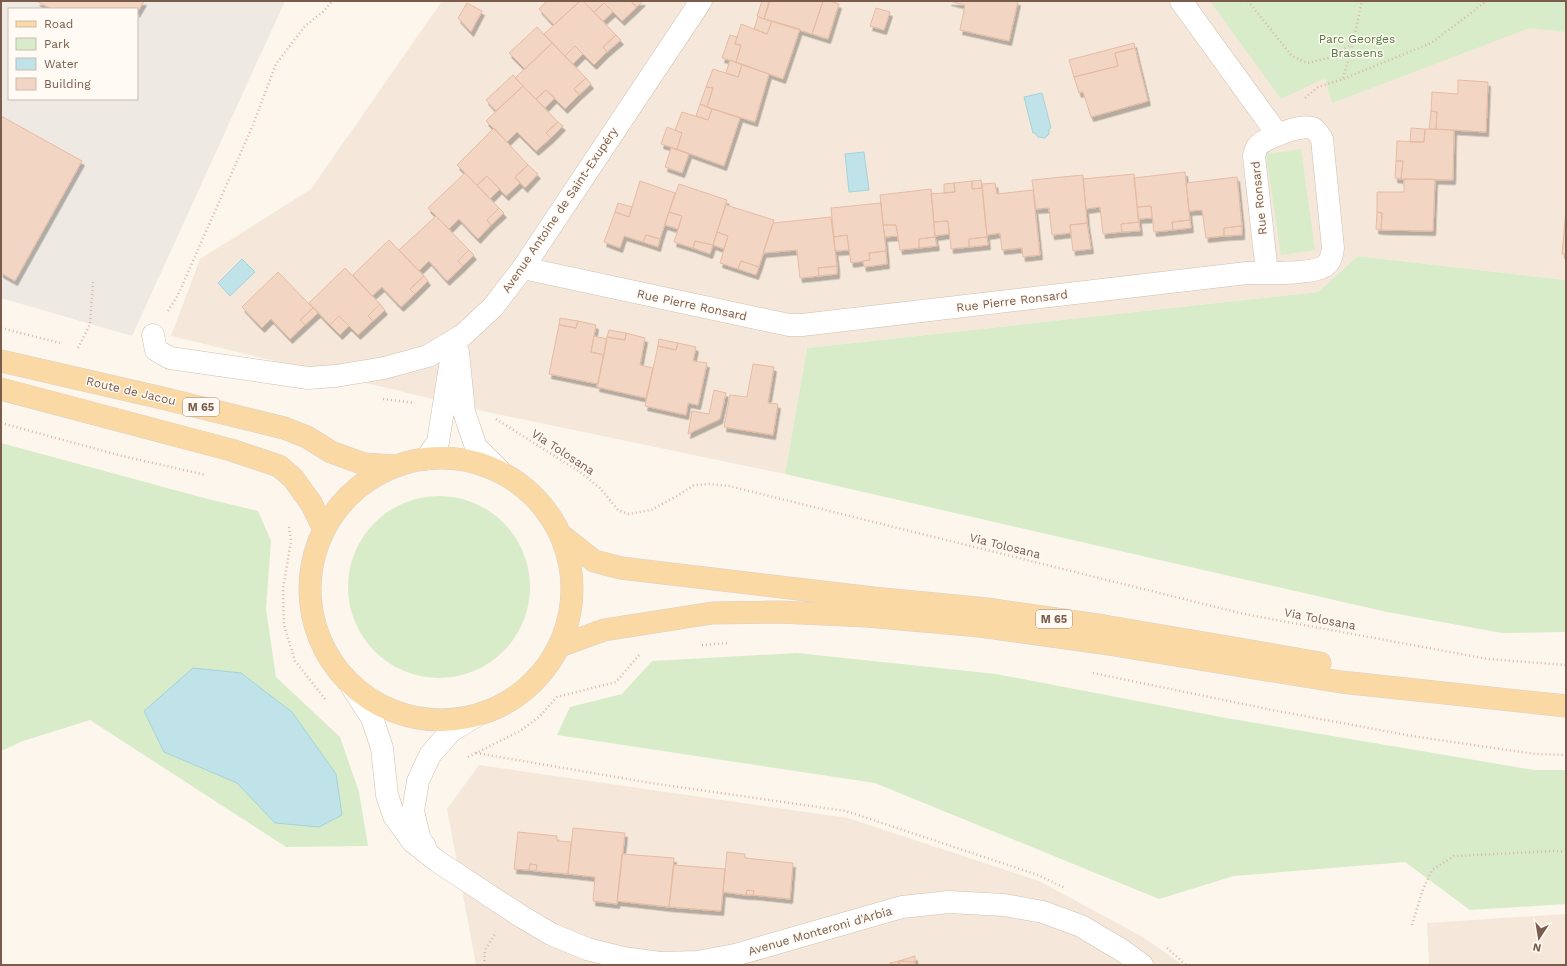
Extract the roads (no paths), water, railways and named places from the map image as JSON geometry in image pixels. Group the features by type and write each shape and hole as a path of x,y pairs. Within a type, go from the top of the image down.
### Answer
{"main road":[{"name":"Route de Jacou","path":"1,361 284,428 307,437 331,452 364,464 395,466"},
{"path":"1,389 231,450 279,466 293,478 311,503 324,529"},
{"path":"426,459 464,460 501,472 536,498 560,534 569,561 572,590 569,618 560,646 539,677 527,687 510,701 476,716 432,720 389,710 352,686 326,653 311,613 310,570 324,529 342,502 366,481 395,466 426,459"},
{"name":"M 65","path":"560,534 594,561 621,568 873,598 987,609 1104,626 1560,706"},
{"name":"M 65","path":"560,646 604,630 712,613 779,612 867,616 980,626 1102,643 1341,682 1560,706"}],"street":[{"name":"Avenue Antoine de Saint-Exupéry","path":"426,459 438,442 450,366 460,343 494,307 523,268 701,1"},
{"path":"1181,1 1278,135"},
{"name":"Rue Pierre Ronsard","path":"523,268 789,325 802,325 1247,273 1320,269 1327,264 1331,257 1333,248 1322,139 1318,132 1311,127 1299,128 1278,135"},
{"name":"Rue Ronsard","path":"1267,273 1254,156 1257,147 1265,140 1278,135"},
{"name":"Avenue Antoine de Saint-Exupéry","path":"153,335 156,350 170,358 308,378 336,376 384,368 428,356 460,343"},
{"path":"460,343 464,412 476,448 501,472"},
{"name":"Avenue Monteroni d'Arbia","path":"352,686 372,718 382,748 387,795 394,816 413,842 437,861 551,934 588,949 623,958 660,963 697,962 735,955 902,907 949,902 1004,905 1043,912 1081,926 1142,965"},
{"name":"Avenue Monteroni d'Arbia","path":"437,861 420,840 413,812 418,781 430,755 451,731 476,716"}],"water":[{"path":"1042,93 1051,128 1049,129 1049,134 1045,138 1038,137 1035,133 1033,133 1024,97"},
{"path":"864,152 869,190 849,192 845,154"},
{"path":"242,259 255,272 230,296 218,283"},
{"path":"193,668 241,673 292,712 336,774 342,815 319,827 275,823 237,783 164,752 144,711"}],"park label":[{"name":"Parc Georges Brassens","path":"1357,46"}]}
